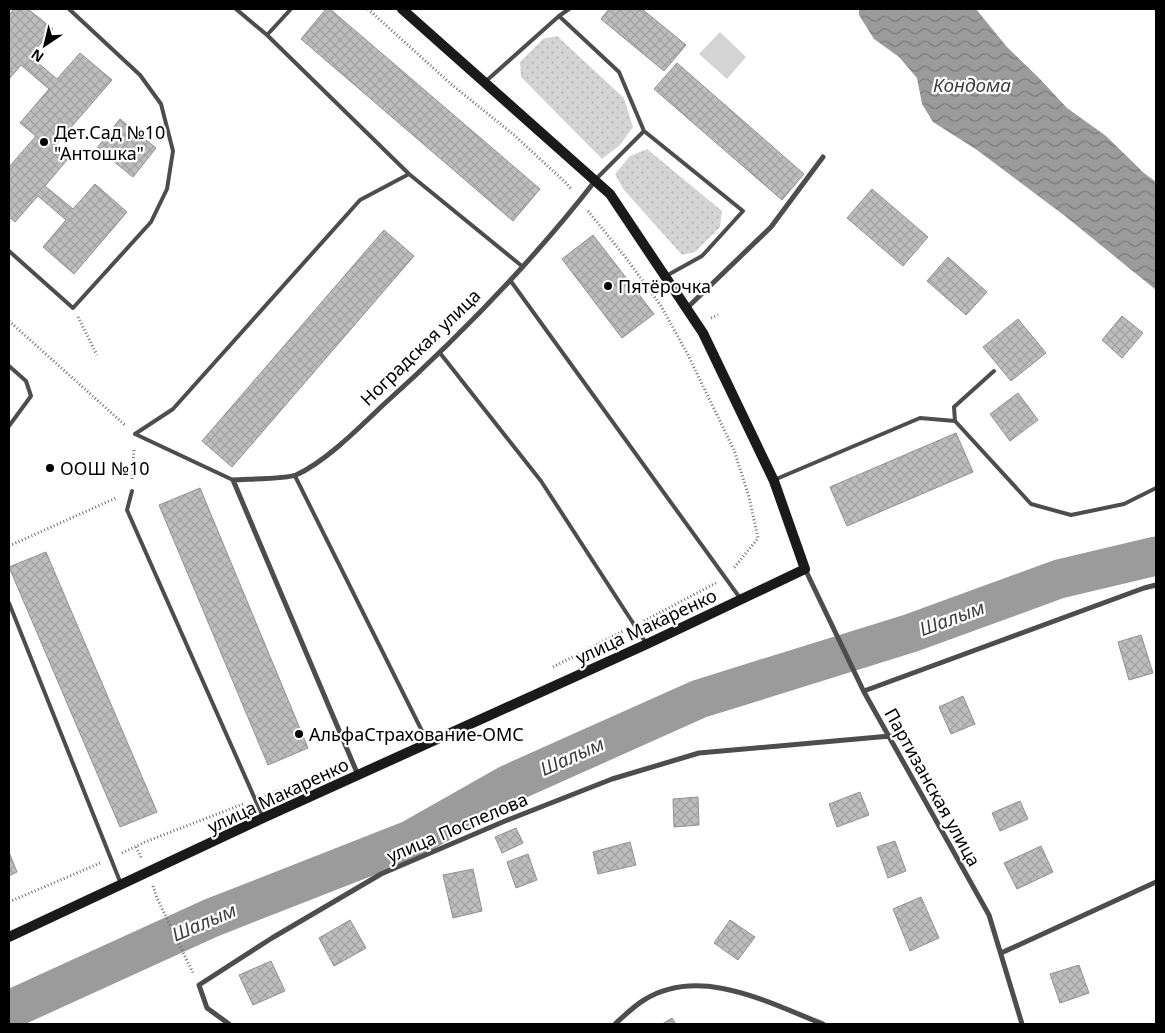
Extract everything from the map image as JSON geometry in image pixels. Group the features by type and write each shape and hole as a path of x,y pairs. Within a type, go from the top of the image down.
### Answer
{"street":[{"path":"402,9 610,194 703,333 774,480 805,569"},
{"path":"687,308 771,227 823,157"},
{"name":"Ноградская улица","path":"232,480 295,476 346,440 440,352 523,267 595,181"},
{"path":"232,480 358,776"},
{"name":"улица Макаренко","path":"9,937 263,818 647,644 805,569"},
{"name":"Партизанская улица","path":"805,569 864,691 989,915 1022,1024"},
{"path":"864,691 1156,585"},
{"name":"улица Поспелова","path":"199,986 272,938 381,874 505,821 612,779 699,753 890,736"},
{"path":"1001,953 1156,882"},
{"path":"199,986 207,1008 229,1024"},
{"path":"615,1024 644,1000 668,989 692,986 724,987 823,1024"}],"lane":[{"path":"9,251 73,308 151,222 167,189 173,151 161,104 140,76 69,9"},
{"path":"236,9 267,35 409,174 523,267"},
{"path":"267,35 291,9"},
{"path":"485,82 569,9"},
{"path":"559,16 619,72 644,131 743,211 702,256 665,276"},
{"path":"595,181 644,131"},
{"path":"135,434 173,409 360,200 409,174"},
{"path":"510,280 741,600"},
{"path":"440,352 542,481 647,644"},
{"path":"9,366 26,381 32,396 9,426"},
{"path":"994,371 954,407 955,420 1031,504 1071,515 1124,504 1156,488"},
{"path":"774,480 920,418 955,420"},
{"path":"135,434 232,480"},
{"path":"295,476 428,743"},
{"path":"132,491 127,510 263,818"},
{"path":"9,603 121,884"}],"path":[{"path":"73,308 97,354"},
{"path":"9,321 135,434 132,491 9,546"},
{"path":"157,898 199,986"}],"shaded area":[{"path":"720,32 746,57 727,79 699,54"},
{"path":"557,36 624,98 633,127 620,145 602,159 521,77 520,62 543,39"},
{"path":"647,149 722,211 720,227 695,252 682,255 624,190 615,174 630,156"}],"water":[{"name":"Кондома","path":"859,9 976,9 1007,47 1067,108 1106,136 1144,173 1156,182 1156,290 1065,216 977,150 933,122 922,104 917,78 899,57 874,39 859,15"}],"building":[{"name":"Дет.Сад №10 \"Антошка\"","path":"14,9 28,9 53,29 30,56 57,79 80,53 112,80 53,148 67,160 45,186 73,209 95,184 127,212 74,274 43,247 66,220 38,196 15,222 9,217 9,167 36,136 20,123 49,89 21,65 9,79 9,15"},
{"path":"326,9 330,9 540,189 513,221 301,39"},
{"path":"609,9 642,9 686,45 664,71 601,19"},
{"path":"677,63 804,174 782,200 654,89"},
{"path":"120,119 156,148 133,177 97,148"},
{"path":"872,189 928,237 903,266 847,218"},
{"path":"384,230 414,256 232,467 202,441"},
{"name":"Пятёрочка","path":"593,235 654,314 622,338 562,259"},
{"path":"948,257 987,292 966,315 927,281"},
{"path":"1122,316 1143,333 1122,358 1102,340"},
{"path":"1018,319 1046,353 1011,381 983,347"},
{"path":"1018,393 1038,420 1010,441 990,414"},
{"path":"956,433 973,472 847,526 830,487"},
{"path":"200,488 308,748 268,765 159,505"},
{"path":"46,552 157,812 120,827 9,567"},
{"path":"1141,635 1153,673 1129,680 1118,642"},
{"path":"963,696 975,724 951,734 939,707"},
{"path":"860,792 869,815 837,827 829,804"},
{"path":"698,797 699,825 674,827 673,799"},
{"path":"1020,801 1028,819 1000,831 992,813"},
{"path":"516,828 523,843 502,853 495,837"},
{"path":"895,841 906,871 888,878 877,847"},
{"path":"630,842 636,865 598,874 593,852"},
{"path":"1041,846 1053,872 1017,889 1004,863"},
{"path":"9,852 17,872 9,876"},
{"path":"528,854 537,880 516,888 507,862"},
{"path":"473,869 482,911 453,918 443,875"},
{"path":"921,897 939,938 910,951 893,909"},
{"path":"350,920 366,948 334,966 319,938"},
{"path":"730,920 755,937 738,960 714,943"},
{"path":"271,961 285,991 253,1005 239,975"},
{"path":"1079,965 1089,993 1060,1003 1050,974"},
{"path":"672,1018 676,1024 662,1024"}],"waterway":[{"name":"Шалым","path":"9,1010 211,918 410,840 509,784 699,699 911,633 1059,579 1156,556"}],"place":[{"name":"Дет.Сад №10 \"Антошка\"","path":"44,142"},
{"name":"Пятёрочка","path":"608,286"},
{"name":"ООШ №10","path":"50,468"},
{"name":"АльфаСтрахование-ОМС","path":"299,734"}]}
